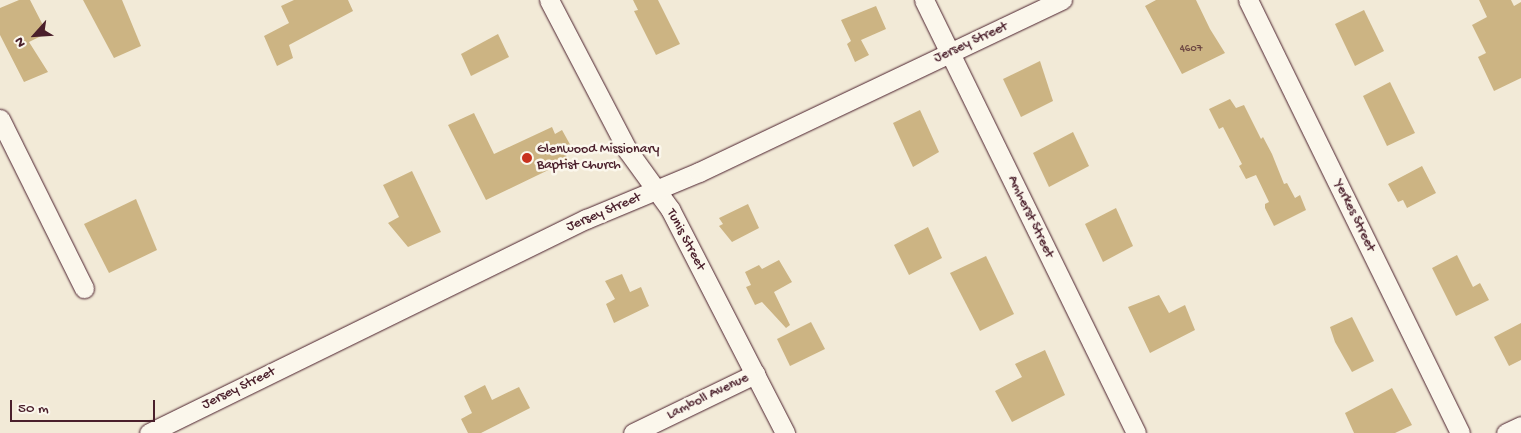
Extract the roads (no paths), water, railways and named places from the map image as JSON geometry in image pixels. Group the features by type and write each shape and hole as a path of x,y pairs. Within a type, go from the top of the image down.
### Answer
{"street":[{"name":"Tunis Street","path":"549,0 628,151 655,191 670,209 785,433"},
{"name":"Amherst Street","path":"924,0 1136,433"},
{"name":"Jersey Street","path":"149,433 500,263 586,219 655,191 1062,0"},
{"name":"Yerkes Street","path":"1248,0 1460,433"},
{"path":"0,119 84,288"},
{"name":"Lamboll Avenue","path":"633,433 755,374"},
{"path":"1506,433 1521,426"}],"place":[{"name":"Glenwood Missionary Baptist Church","path":"527,158"}]}
